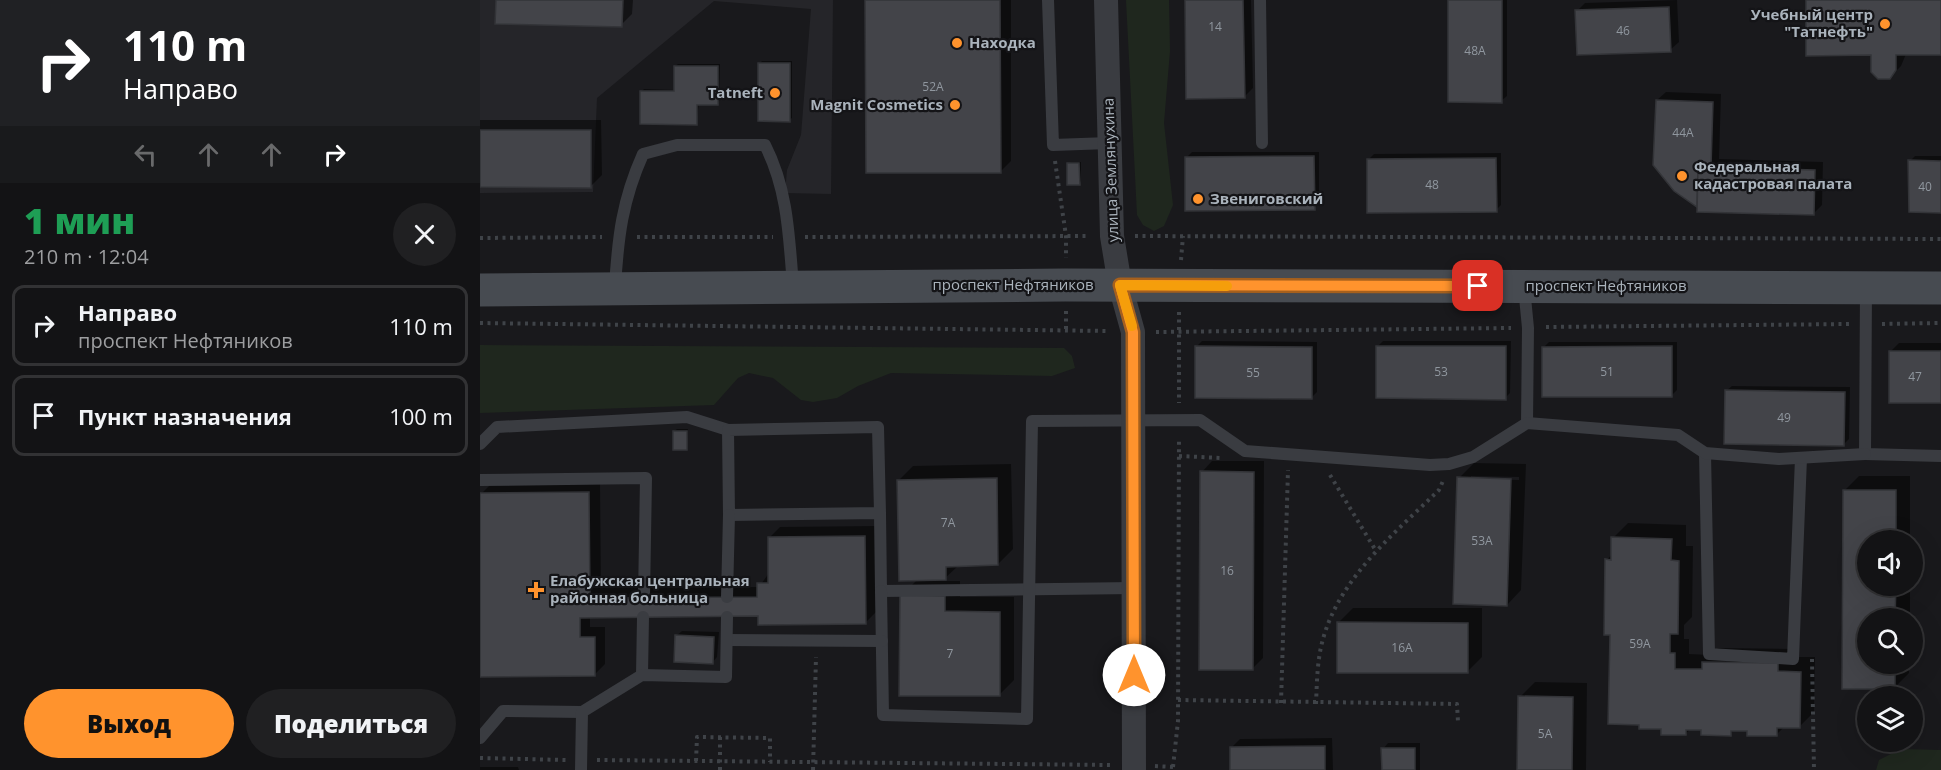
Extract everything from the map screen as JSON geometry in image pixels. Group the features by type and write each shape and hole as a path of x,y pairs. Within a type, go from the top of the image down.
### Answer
{"main road":[{"name":"проспект Нефтяников","path":"480,290 1065,285 1941,288"}],"street":[{"name":"улица Землянухина","path":"1106,0 1112,236 1120,285 1133,332 1134,768"}],"lane":[{"path":"1048,0 1053,145 1109,144"},
{"path":"1260,0 1262,143"},
{"path":"615,289 618,237 628,188 643,154 677,145 765,146 776,166 786,202 794,287"},
{"path":"1524,286 1528,328 1527,423"},
{"path":"1864,454 1866,288"},
{"path":"480,444 497,427 687,417 728,430 878,428 883,715 1027,719 1031,589 1032,421 1200,420 1245,451 1430,465 1449,464 1473,457 1527,423 1678,435 1705,453 1779,459 1864,454 1941,456"},
{"path":"728,430 728,597"},
{"path":"1705,453 1709,654 1793,659 1801,458"},
{"path":"480,480 646,478 644,598"},
{"path":"729,515 880,513"},
{"path":"881,591 1134,588"},
{"path":"642,675 643,617"},
{"path":"480,738 503,711 582,712 642,675 726,677 727,617"},
{"path":"727,640 882,641"},
{"path":"582,712 582,765"}],"path":[{"path":"1053,145 1066,236 1066,331"},
{"path":"1173,767 1178,700 1179,286 1183,236"},
{"path":"480,238 1183,236 1941,239"},
{"path":"480,323 1133,332 1941,323"},
{"path":"1179,456 1230,458 1245,451"},
{"path":"1318,455 1376,551"},
{"path":"1281,703 1288,456"},
{"path":"1316,704 1318,663 1323,638 1337,604 1376,551 1439,490 1449,464"},
{"path":"813,770 816,641"},
{"path":"1793,659 1813,659 1814,770"},
{"path":"1178,700 1316,704 1457,704 1458,722"},
{"path":"696,761 697,737 720,737 770,738 770,762"},
{"path":"720,737 720,770"},
{"path":"480,759 582,765 720,761 1134,768"}],"shaded area":[{"path":"480,0 833,0 831,194 785,193 787,170 801,135 811,9 714,1 597,98 593,192 480,193"},
{"path":"1126,0 1169,0 1170,51 1164,123 1173,205 1164,226 1154,231 1143,225 1137,215"},
{"path":"480,345 1064,348 1072,356 1075,368 1052,376 891,373 858,386 837,398 813,402 801,400 773,378 749,373 738,378 714,405 480,413"},
{"path":"1941,750 1941,770 1876,770 1879,760 1895,752"}],"building":[{"path":"496,0 623,0 622,27 495,24"},
{"path":"865,0 1000,0 1001,173 866,173"},
{"path":"1185,0 1243,0 1245,98 1186,99"},
{"path":"1448,0 1502,0 1502,103 1448,102"},
{"path":"1806,0 1941,0 1941,55 1896,55 1896,70 1890,79 1878,79 1871,72 1871,55 1806,56"},
{"path":"1669,7 1671,52 1577,55 1575,10"},
{"path":"758,63 790,63 790,122 758,121"},
{"path":"674,66 718,66 718,105 697,105 697,125 640,124 640,91 674,91"},
{"path":"1656,100 1713,102 1711,167 1698,167 1697,207 1674,191 1653,165"},
{"path":"480,130 591,130 591,188 480,187"},
{"path":"1314,156 1315,210 1185,211 1185,157"},
{"path":"1496,158 1497,212 1367,213 1367,159"},
{"path":"1908,160 1941,161 1941,213 1909,212"},
{"path":"1067,163 1079,163 1080,185 1067,185"},
{"path":"1698,167 1815,170 1814,215 1697,212"},
{"path":"1195,346 1312,347 1312,399 1195,398"},
{"path":"1376,346 1506,346 1506,400 1376,398"},
{"path":"1672,346 1672,397 1542,397 1542,347"},
{"path":"1889,351 1941,351 1941,403 1889,403"},
{"path":"1725,390 1845,392 1844,446 1724,444"},
{"path":"673,431 687,431 687,450 673,450"},
{"path":"1200,471 1254,472 1253,670 1199,670"},
{"path":"1457,477 1511,479 1507,606 1453,604"},
{"path":"997,478 998,565 946,567 946,580 899,581 897,480"},
{"path":"1843,490 1896,490 1896,530 1857,530 1857,596 1896,596 1895,608 1857,608 1857,674 1895,674 1895,686 1857,686 1857,689 1842,689"},
{"name":"Елабужская центральная районная больница","path":"589,492 590,598 757,597 757,583 768,583 768,537 865,536 866,624 758,625 758,616 580,618 580,637 595,637 595,676 480,677 480,493"},
{"path":"1611,537 1672,539 1671,560 1679,561 1678,634 1670,634 1670,653 1675,653 1675,669 1702,669 1702,662 1778,663 1778,671 1801,672 1800,728 1777,728 1777,736 1747,736 1747,731 1731,731 1731,736 1701,735 1701,730 1686,730 1686,735 1661,735 1661,729 1639,729 1639,725 1608,724 1610,635 1604,635 1605,559 1611,560"},
{"path":"900,595 945,596 945,611 1000,612 1000,696 899,696"},
{"path":"1337,622 1468,623 1468,673 1337,673"},
{"path":"675,635 714,637 713,664 674,662"},
{"path":"1518,696 1573,697 1572,770 1517,770"},
{"path":"1325,746 1325,770 1230,770 1230,747"},
{"path":"1381,748 1415,748 1415,770 1382,770"}],"slow traffic":[{"path":"1132,326 1120,285 1227,286"}],"place":[{"name":"Учебный центр \"Татнефть\"","path":"1885,24"},
{"name":"Находка","path":"957,43"},
{"name":"Tatneft","path":"775,93"},
{"name":"Magnit Cosmetics","path":"955,105"},
{"name":"Федеральная кадастровая палата","path":"1682,176"},
{"name":"Звениговский","path":"1198,199"},
{"name":"Елабужская центральная районная больница","path":"536,590"}],"route":[{"path":"1134,675 1133,332 1120,285 1478,286"}]}
